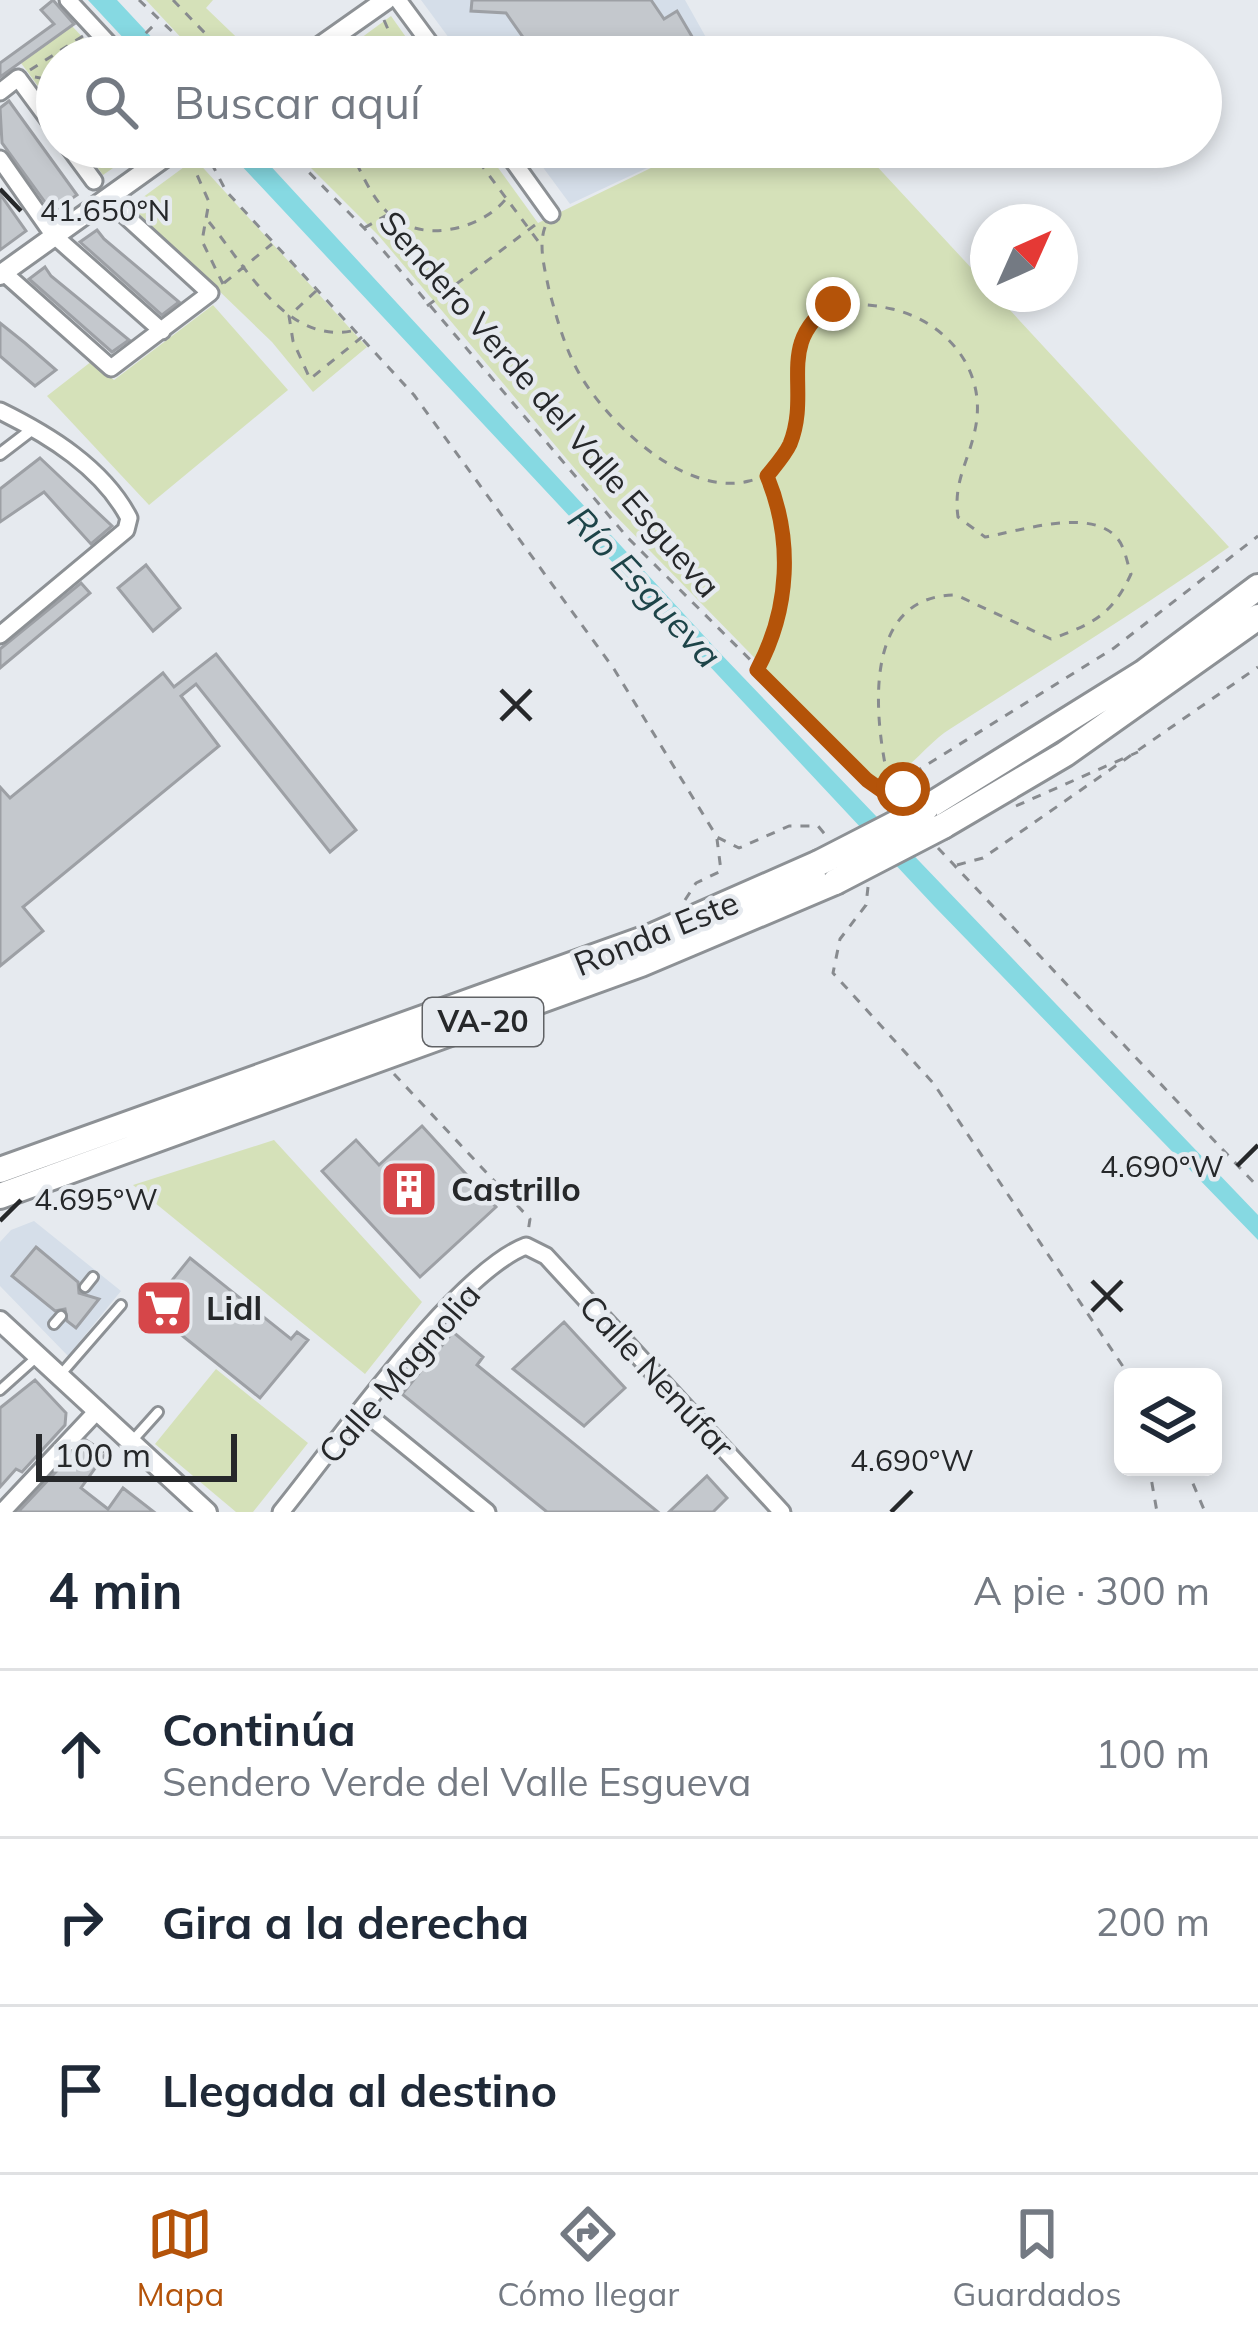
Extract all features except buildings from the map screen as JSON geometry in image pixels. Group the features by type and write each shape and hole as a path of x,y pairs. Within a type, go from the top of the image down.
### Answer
{"highway":[{"name":"Ronda Este","path":"0,1196 641,964 836,865 932,808 1092,707 1258,587"},
{"name":"Ronda Este","path":"932,808 1084,741 1258,617"},
{"name":"Ronda Este","path":"2,1167 590,959 836,865"}],"street":[{"path":"68,0 101,36"},
{"path":"398,0 425,36"},
{"path":"335,36 381,4"},
{"path":"0,92 18,79 36,103"},
{"path":"0,159 56,238 162,331"},
{"path":"84,168 94,181"},
{"path":"106,198 217,289 111,368 2,274 56,238 106,198 150,168"},
{"path":"518,168 550,214"},
{"path":"0,411 34,428 91,470 129,518 126,530 0,635"},
{"path":"0,454 34,428"},
{"name":"Calle Magnolia","path":"280,1512 438,1317 509,1252 526,1246"},
{"name":"Calle Nenúfar","path":"526,1246 546,1256 782,1512"},
{"path":"2,1321 207,1512"},
{"path":"2,1512 98,1410"},
{"path":"363,1411 488,1512"}],"lane":[{"path":"85,1287 93,1277"},
{"path":"60,1375 121,1305"},
{"path":"0,1390 39,1355"},
{"path":"131,1441 158,1412"}],"path":[{"path":"139,0 174,36"},
{"path":"172,0 207,36"},
{"path":"381,4 392,36"},
{"path":"143,36 158,22"},
{"path":"82,36 94,28"},
{"path":"195,168 203,179 209,222 202,241 217,289 274,242"},
{"path":"214,168 226,190 414,395 602,651 717,837 721,871 696,883 679,908"},
{"name":"Sendero Verde del Valle Esgueva","path":"305,168 364,228 628,538 884,792 890,787"},
{"path":"361,168 388,214 404,223 454,230 492,215 505,200"},
{"path":"483,168 543,247"},
{"path":"364,228 388,214"},
{"path":"427,306 550,214"},
{"path":"550,214 543,247 562,335 580,376 633,437 679,469 715,482 744,483 767,476 789,446 799,344 809,320 833,304 857,303 925,320 951,340 971,370 975,430 954,489 958,518 986,537 1080,523 1102,525 1120,540 1131,574 1116,607 1096,623 1051,639 956,595 942,595 911,610 891,636 874,705 890,787 1114,648 1258,536"},
{"path":"209,222 290,316 318,332 356,330"},
{"path":"290,316 317,290"},
{"path":"290,316 292,341 310,379 362,336"},
{"path":"757,670 770,639 786,562 780,507 767,476"},
{"path":"1258,667 1151,746 983,858 955,866 1029,950 1258,1187"},
{"path":"1011,807 1151,746"},
{"path":"898,782 932,808"},
{"path":"717,837 739,848 790,826 818,826 836,865 869,889 866,905 840,939 833,973 934,1084 1124,1368"},
{"path":"394,1074 530,1220 526,1246"},
{"path":"1151,1476 1156,1512"},
{"path":"1190,1476 1205,1512"}],"shaded area":[{"path":"421,0 685,0 705,36 448,36"},
{"path":"543,168 647,168 570,204"},
{"path":"34,1221 121,1291 68,1356 0,1286 0,1242 11,1230"}],"green space":[{"path":"146,0 213,0 206,8 235,36 179,36"},
{"path":"391,16 405,36 364,36"},
{"path":"72,26 81,36 58,36"},
{"path":"36,52 36,83 21,63"},
{"path":"183,168 203,168 367,347 313,392 272,342 131,206"},
{"path":"311,168 498,168 538,223 651,168 878,168 970,267 970,312 1012,312 1229,547 950,729 898,773 876,782 608,508 379,236"},
{"path":"213,305 288,390 149,505 47,396 92,361 114,380"},
{"path":"274,1140 422,1302 365,1374 133,1185"},
{"path":"216,1369 308,1443 253,1512 236,1512 155,1444"}],"water":[{"path":"88,0 117,0 150,36 121,36"},
{"name":"Río Esgueva","path":"244,168 272,168 718,651 1258,1215 1258,1240 935,907"}],"place":[{"name":"Castrillo","path":"409,1189"},
{"name":"Lidl","path":"164,1308"}],"route":[{"path":"833,304 809,320 799,344 796,418 789,446 767,476 780,507 786,562 779,606 757,670 867,780 884,792 898,782 903,789"}]}
